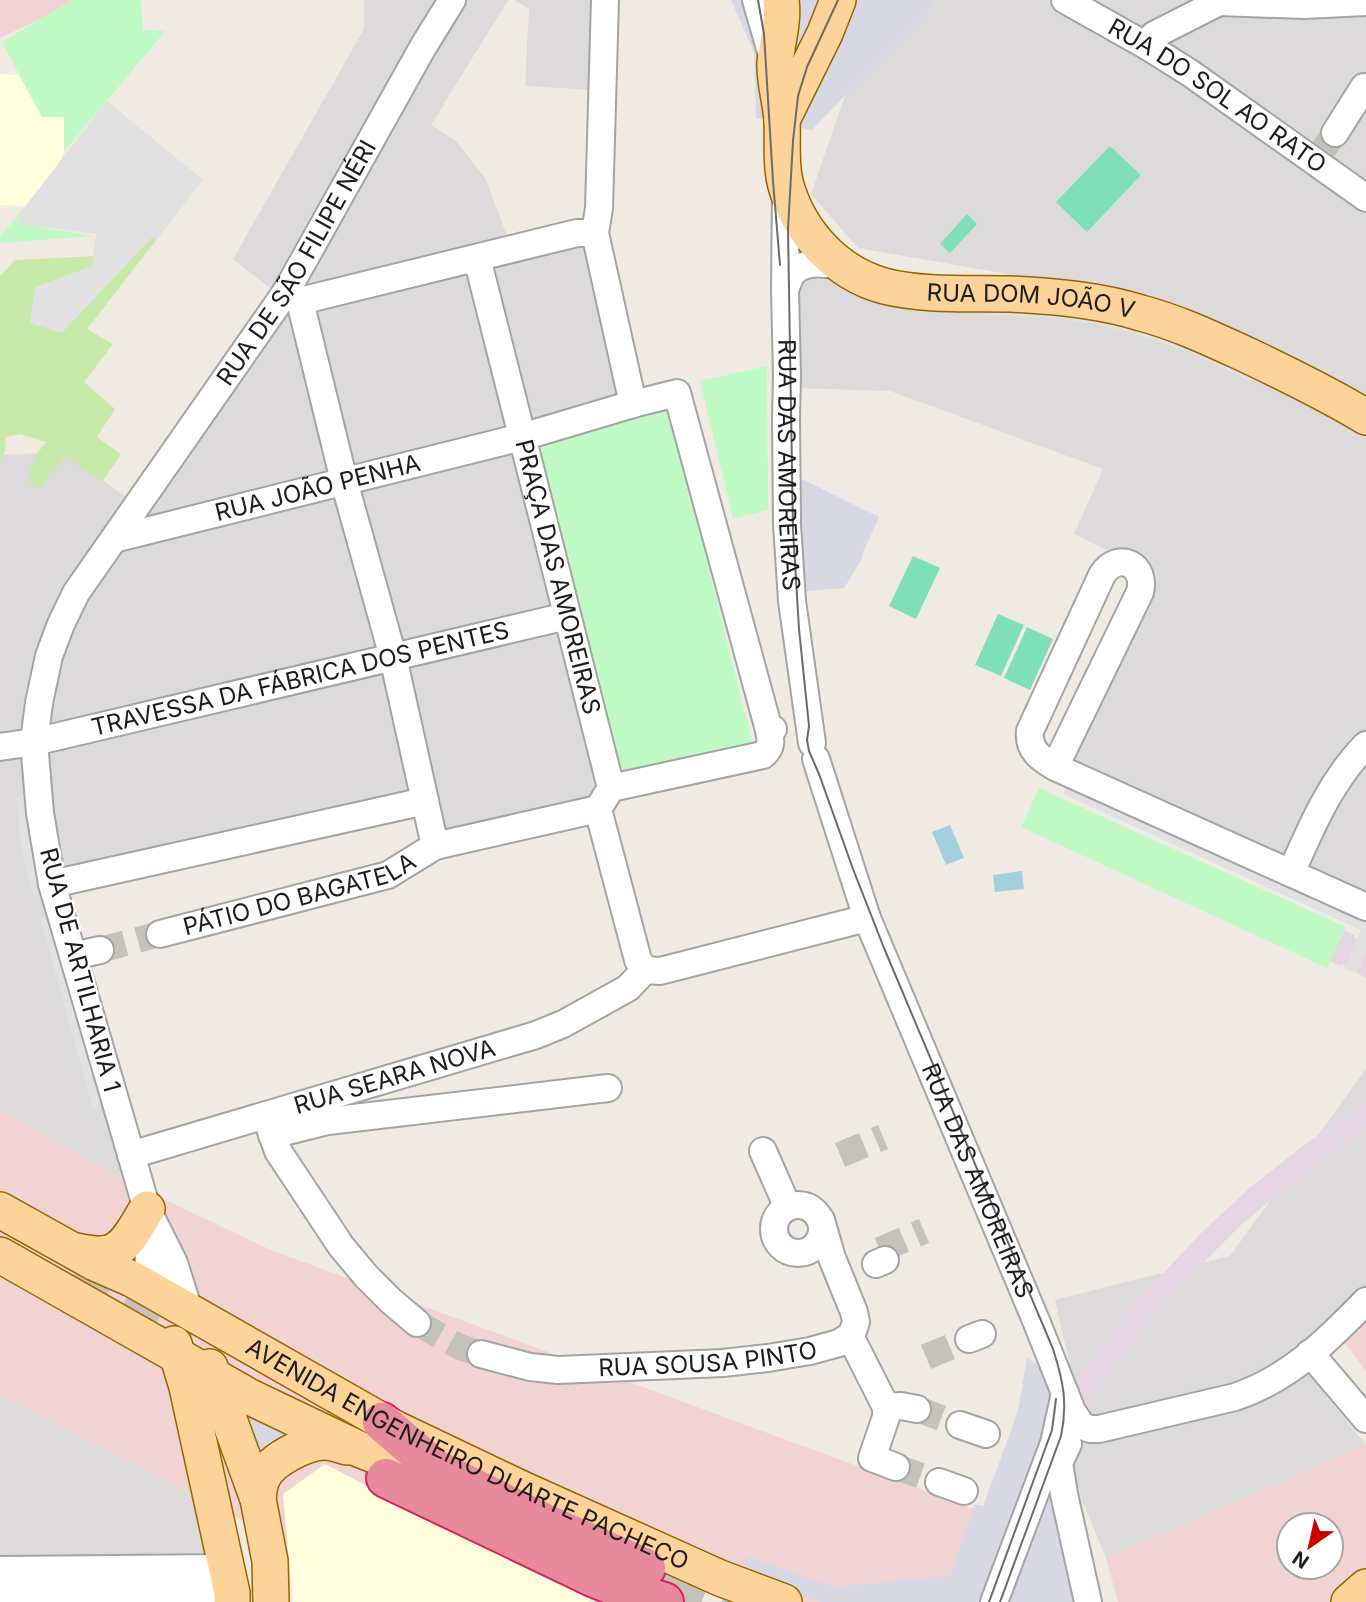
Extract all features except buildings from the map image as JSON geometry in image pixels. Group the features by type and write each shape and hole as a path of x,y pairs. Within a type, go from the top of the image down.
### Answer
{"highway":[{"path":"372,1429 436,1469 541,1521 646,1568"},
{"path":"386,1478 595,1578 664,1602"}],"main road":[{"name":"RUA DOM JOÃO V","path":"781,0 778,51 786,187 814,241 842,266 872,282 890,287 1064,298 1140,312 1216,341 1310,385 1366,417"},
{"path":"778,51 787,20 802,0"},
{"path":"782,120 825,33 838,0"},
{"path":"825,33 861,0"},
{"name":"AVENIDA ENGENHEIRO DUARTE PACHECO","path":"0,1209 94,1263 132,1279 189,1311 372,1429 402,1466 685,1602"},
{"path":"73,1251 97,1254 117,1249 127,1241 147,1209"},
{"name":"AVENIDA ENGENHEIRO DUARTE PACHECO","path":"0,1255 193,1373 250,1397 372,1429 522,1489 720,1578 784,1602"},
{"path":"158,1294 193,1373 258,1499 270,1560 271,1602"},
{"path":"189,1311 193,1373 230,1587"},
{"path":"258,1499 263,1476 285,1456 303,1447 372,1429"},
{"path":"1349,1602 1366,1587"}],"street":[{"name":"RUA DE SÃO FILIPE NÉRI","path":"114,538 293,297 423,47 452,0"},
{"path":"605,0 599,208 595,233 633,404"},
{"path":"756,0 778,51"},
{"name":"RUA DO SOL AO RATO","path":"1065,0 1324,150 1366,198"},
{"path":"1147,46 1154,35 1219,2 1304,5 1366,2"},
{"path":"1324,150 1364,87 1366,88"},
{"name":"RUA DAS AMOREIRAS","path":"786,187 787,524 793,601 795,735 867,918 1072,1411 1082,1426"},
{"path":"435,846 394,657 293,297 477,258 577,233 595,233"},
{"path":"477,258 522,436"},
{"path":"785,290 792,275 805,265 813,263 842,266"},
{"name":"PRAÇA DAS AMOREIRAS","path":"645,970 638,960 567,616 522,436 677,393 723,567 795,735"},
{"name":"RUA JOÃO PENHA","path":"114,538 522,436"},
{"name":"RUA DE ARTILHARIA 1","path":"114,538 76,593 61,624 49,656 34,742 40,813 52,884 147,1209"},
{"path":"1055,767 1140,592 1141,577 1129,564 1115,563 1102,575 1030,731 1033,750 1055,767 1366,907"},
{"name":"TRAVESSA DA FÁBRICA DOS PENTES","path":"0,747 34,742 567,616"},
{"path":"604,798 763,755 771,745 795,735"},
{"path":"1291,873 1327,797 1366,745"},
{"name":"PÁTIO DO BAGATELA","path":"160,934 388,875 435,846 604,798"},
{"path":"52,884 425,801"},
{"path":"645,970 660,971 867,918"},
{"path":"73,957 100,950"},
{"name":"RUA SEARA NOVA","path":"131,1155 268,1125 536,1035 563,1024 628,988 645,970"},
{"path":"417,1323 366,1276 341,1246 278,1151 268,1125 328,1122 608,1088"},
{"path":"763,1150 785,1201 791,1205"},
{"path":"803,1253 817,1245 823,1228 816,1212 809,1207 791,1205 784,1209 774,1222 775,1238 780,1245 794,1253 803,1253 822,1253 832,1258"},
{"path":"147,1209 149,1267 158,1294"},
{"path":"147,1209 174,1263 189,1311"},
{"name":"RUA SOUSA PINTO","path":"481,1354 530,1367 558,1370 723,1363 810,1351 839,1343 849,1336 856,1322 821,1220"},
{"path":"1088,1602 1063,1493 1059,1463 1063,1450 1082,1426 1099,1429 1253,1391 1289,1371 1366,1301"},
{"path":"849,1336 886,1407 884,1462"},
{"path":"1310,1353 1366,1419"},
{"path":"994,1602 1054,1443 1065,1393"},
{"path":"886,1407 917,1409"},
{"path":"960,1425 986,1434"},
{"path":"939,1482 964,1491"},
{"path":"0,1570 230,1587"},
{"path":"0,1595 230,1587"}],"shaded area":[{"path":"0,0 80,0 0,38"},
{"path":"364,0 508,0 431,125 456,141 485,178 509,241 304,293 270,288 233,259 364,29"},
{"path":"514,0 600,0 595,90 525,86 529,9"},
{"path":"731,0 937,0 812,130 756,118 754,52"},
{"path":"938,0 1366,0 1366,407 1146,298 858,248 811,194 856,64"},
{"path":"0,74 19,75 42,117 64,116 64,152 41,207 0,205"},
{"path":"107,101 203,180 157,239 152,237 62,333 30,323 35,287 92,266 96,234 20,224 20,213"},
{"path":"587,240 626,399 518,429 598,795 438,836 430,790 49,873 136,1186 0,1111 0,455 61,452 147,511 280,309"},
{"path":"792,262 1030,301 1159,327 1366,431 1366,895 1069,765 1157,574 1074,534 1103,469 890,391 795,388"},
{"path":"984,311 1062,315 1126,326 1188,347 1257,379 1250,381 1186,351 1125,331 1062,319 992,316"},
{"path":"795,479 802,479 879,517 862,559 844,588 800,592"},
{"path":"1068,782 1366,918 1366,953 1357,973 1344,968 1361,930 1063,794"},
{"path":"27,790 42,886 34,898 22,853 16,798"},
{"path":"49,909 102,1098 94,1112 41,921"},
{"path":"1333,925 1355,935 1354,938 1366,944 1366,978 1342,964 1340,966 1318,956"},
{"path":"1366,1069 1366,1287 1294,1355 1366,1445 1106,1558 1069,1468 1082,1418 1055,1300 1230,1256"},
{"path":"1366,1102 1366,1128 1292,1182 1240,1226 1174,1292 1131,1343 1077,1417 956,1602 1059,1405 1135,1303 1203,1231 1252,1186 1304,1145"},
{"path":"0,1111 136,1186 271,1250 974,1509 949,1576 950,1602 773,1602 681,1569 395,1602 0,1395"},
{"path":"1366,1320 1366,1371 1344,1342 1360,1330 1358,1328"},
{"path":"1027,1357 1048,1374 1051,1412 987,1602 821,1602 768,1583 744,1568 748,1556 832,1587 949,1576 975,1504 983,1506 1012,1428 1019,1406"},
{"path":"0,1395 204,1500 219,1602 0,1602"},
{"path":"242,1408 299,1435 261,1459"},
{"path":"1366,1445 1366,1602 1118,1602 1106,1558"},
{"path":"1056,1460 1082,1602 1003,1602"},
{"path":"325,1464 413,1510 592,1595 588,1602 293,1602 283,1494"}],"green space":[{"path":"72,0 141,0 143,30 165,31 64,152 64,117 42,117 2,42"},
{"path":"1110,146 1141,175 1087,232 1056,202"},
{"path":"20,213 20,224 95,236 0,243 0,237"},
{"path":"967,214 977,224 950,253 940,244"},
{"path":"152,237 157,239 87,329 113,344 84,382 115,409 97,437 121,454 102,482 65,455 40,488 31,486 29,473 37,454 46,442 20,434 6,437 5,451 0,463 0,276 15,260 94,256 92,266 30,323"},
{"path":"767,366 768,510 733,519 700,381"},
{"path":"669,410 753,745 617,779 533,444"},
{"path":"913,556 940,568 916,619 889,606"},
{"path":"998,614 1024,625 1001,676 975,665"},
{"path":"1027,627 1053,639 1030,690 1004,678"},
{"path":"1039,788 1346,927 1327,968 1021,827"}],"water":[{"path":"950,825 964,858 946,865 932,832"},
{"path":"1022,871 1024,889 995,892 993,875"}],"tunnel":[{"path":"1320,154 1335,133"},
{"path":"100,950 160,934"},
{"path":"840,1155 883,1137"},
{"path":"880,1250 924,1231"},
{"path":"78,1268 194,1332"},
{"path":"417,1323 460,1347 481,1354"},
{"path":"926,1357 969,1339"},
{"path":"917,1409 960,1425"},
{"path":"896,1467 939,1482"},
{"path":"670,1578 733,1602"},
{"path":"633,1579 693,1602"}],"tram line":[{"path":"758,0 764,34 780,265"},
{"path":"838,0 807,67 798,96 788,229 793,530 809,726 807,740 884,948 1053,1349 1059,1371 1064,1402 1061,1436 1000,1602"},
{"path":"989,1602 1052,1430 1056,1399"}]}
